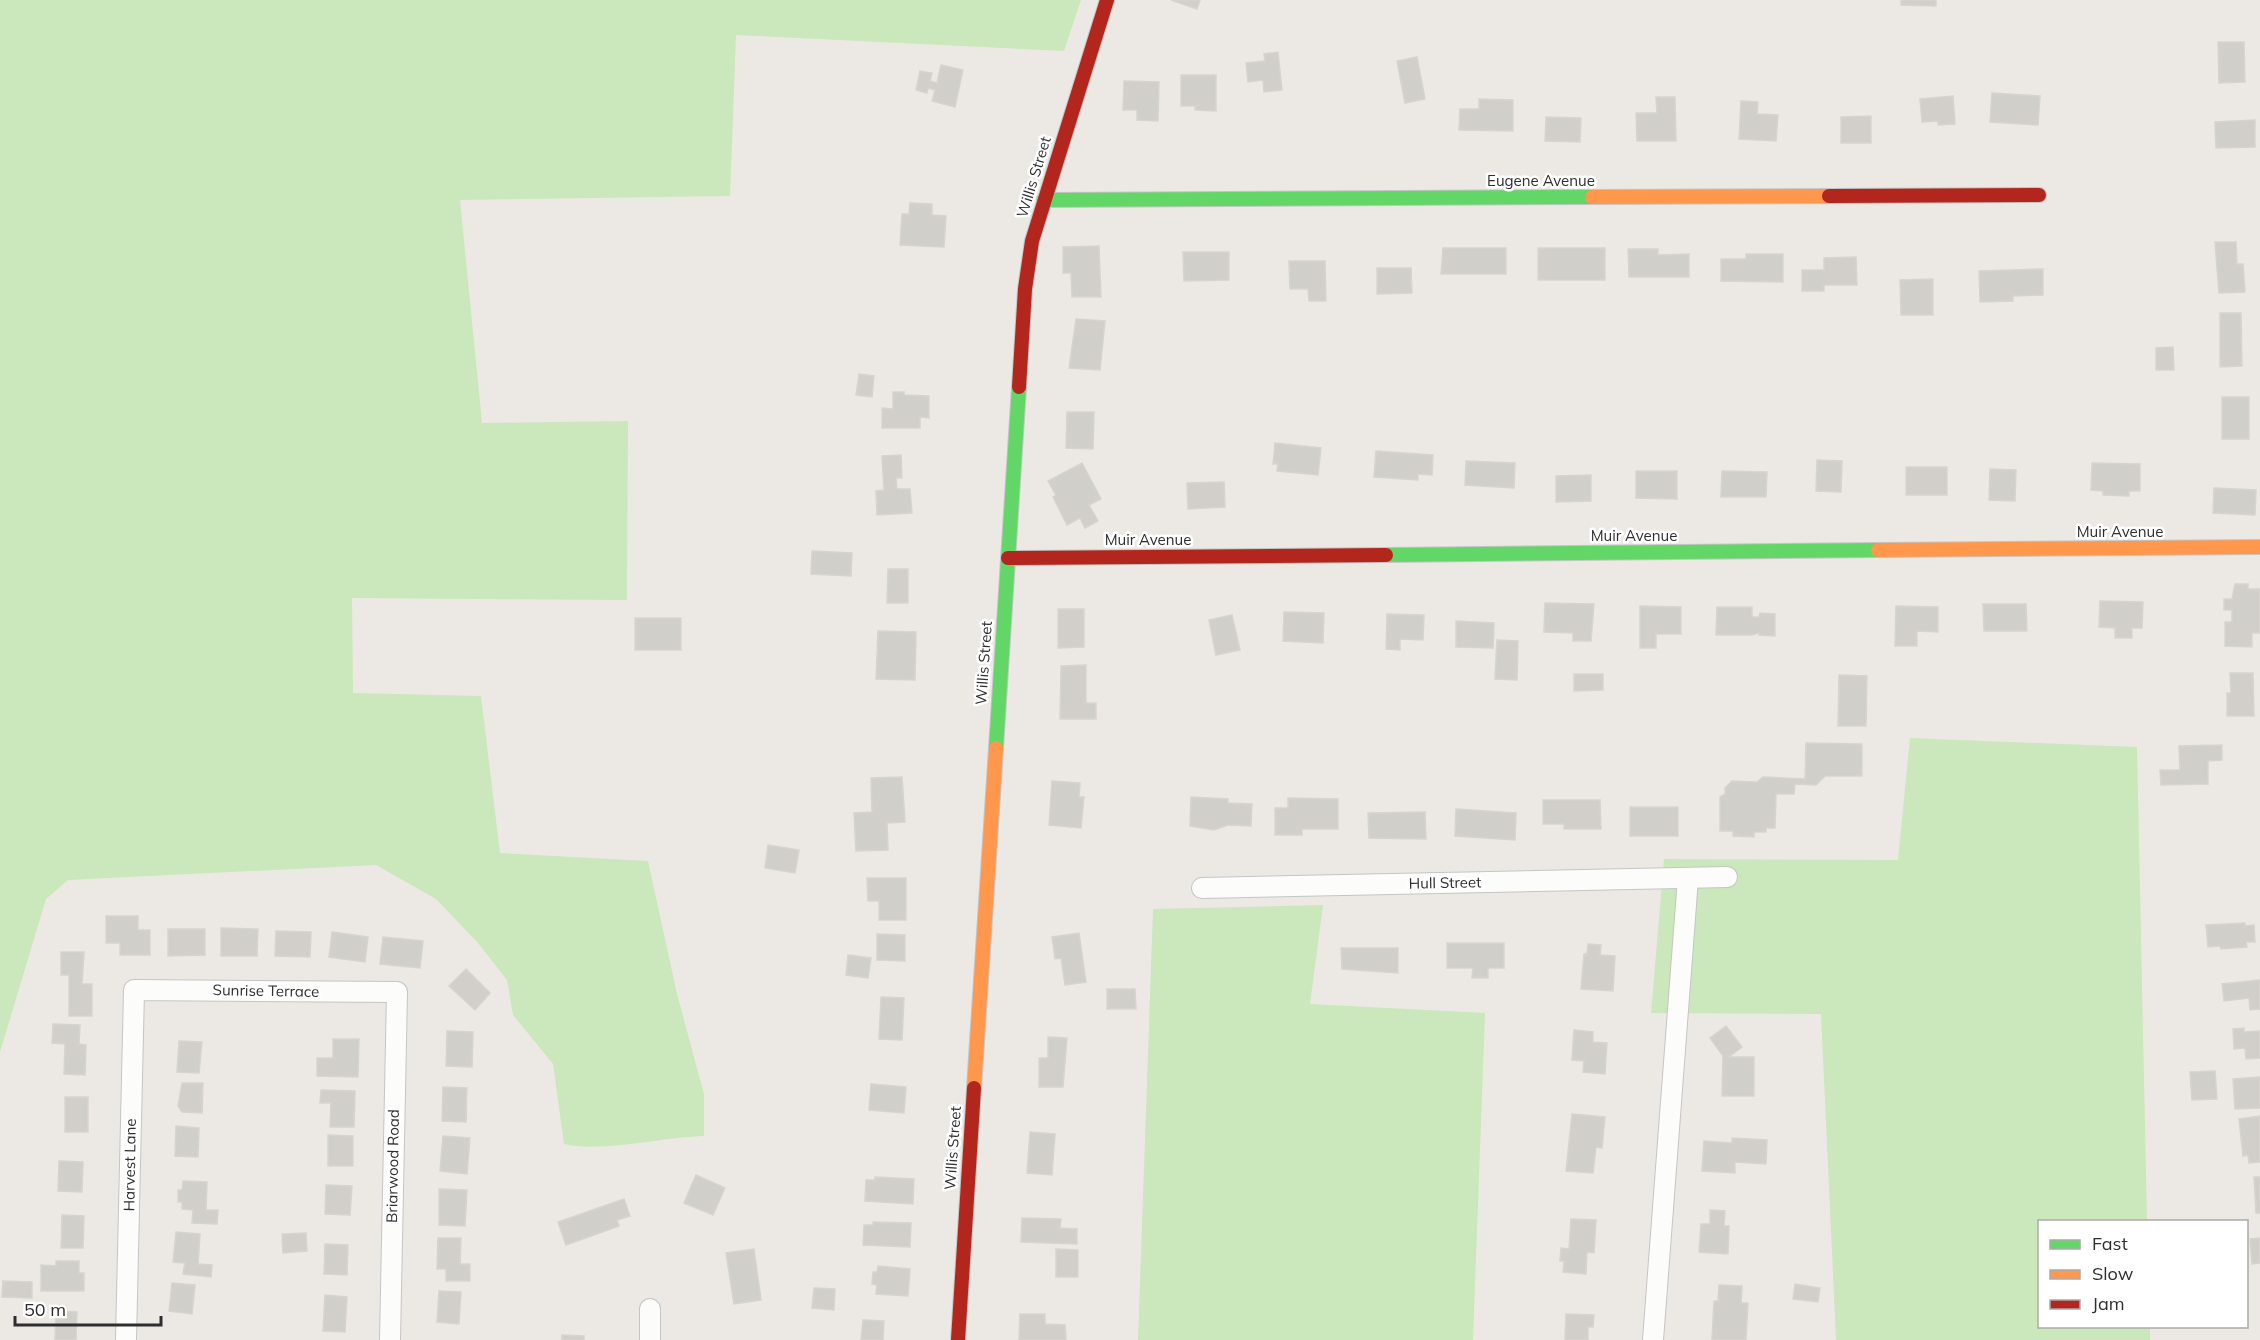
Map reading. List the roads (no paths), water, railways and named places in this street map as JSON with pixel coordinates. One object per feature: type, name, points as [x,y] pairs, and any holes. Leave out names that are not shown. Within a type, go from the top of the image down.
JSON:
[{"type":"street","name":"Willis Street","points":[[958,1340],[1023,309],[1032,241],[1107,0]]},
{"type":"street","name":"Eugene Avenue","points":[[1044,200],[2039,195]]},
{"type":"street","name":"Muir Avenue","points":[[1008,558],[2260,547]]},
{"type":"street","name":"Hull Street","points":[[1202,888],[1726,877]]},
{"type":"street","points":[[1653,1340],[1688,878]]},
{"type":"street","name":"Sunrise Terrace","points":[[134,990],[397,992]]},
{"type":"street","name":"Harvest Lane","points":[[126,1340],[134,990]]},
{"type":"street","name":"Briarwood Road","points":[[390,1340],[397,992]]},
{"type":"street","points":[[650,1309],[650,1340]]}]
